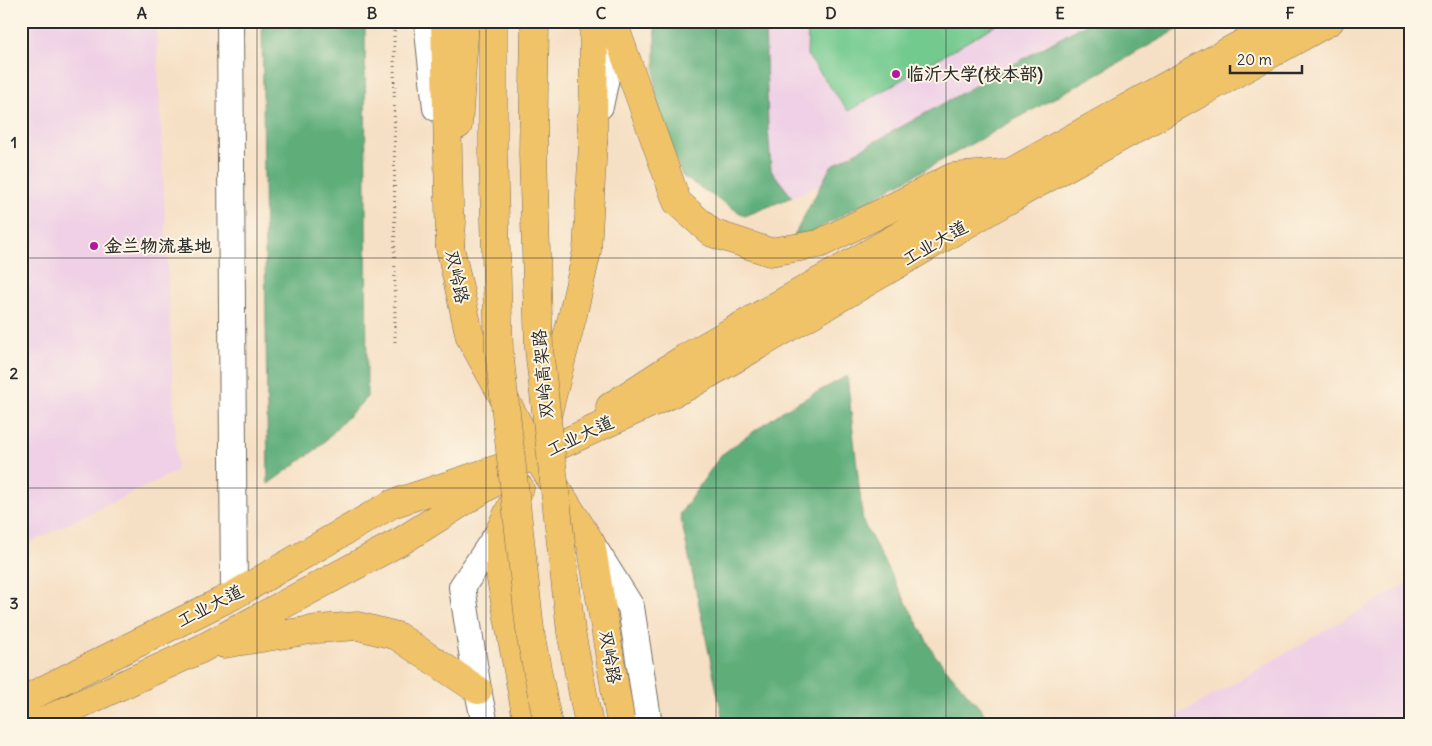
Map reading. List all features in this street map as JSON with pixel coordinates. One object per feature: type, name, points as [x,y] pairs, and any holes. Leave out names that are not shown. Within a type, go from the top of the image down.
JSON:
[{"type":"main road","points":[[445,21],[450,247]]},
{"type":"main road","name":"双岭路","points":[[465,21],[450,247],[470,337],[536,456],[591,543],[621,725]]},
{"type":"main road","points":[[493,21],[493,154],[499,351],[531,638],[548,725]]},
{"type":"main road","name":"双岭高架路","points":[[535,21],[533,154],[539,349],[572,632],[589,725]]},
{"type":"main road","points":[[585,21],[593,143]]},
{"type":"main road","name":"工业大道","points":[[35,725],[201,648],[403,540],[536,456],[684,358],[1011,172],[1283,21]]},
{"type":"main road","name":"工业大道","points":[[21,701],[234,595],[392,504],[536,456],[688,386],[1022,192],[1330,21]]},
{"type":"main road","points":[[528,725],[500,574],[500,530],[536,456],[573,314],[587,251],[593,143],[608,24]]},
{"type":"main road","points":[[608,24],[676,202],[712,233],[770,252],[819,244],[953,177],[1011,172]]},
{"type":"main road","points":[[201,648],[317,629],[358,626],[397,636],[478,690]]},
{"type":"street","points":[[230,21],[234,595]]},
{"type":"street","points":[[427,21],[450,247]]},
{"type":"street","points":[[485,725],[462,586],[500,530]]},
{"type":"street","points":[[591,543],[631,607],[649,725]]},
{"type":"path","points":[[394,21],[395,344]]},
{"type":"shaded area","name":"金兰物流基地","points":[[21,21],[156,21],[177,471],[21,547]]},
{"type":"shaded area","name":"临沂大学(校本部)","points":[[765,21],[1119,21],[847,174],[792,197],[771,170]]},
{"type":"shaded area","points":[[1411,581],[1411,725],[1161,725]]},
{"type":"green space","points":[[262,21],[365,21],[367,397],[318,448],[268,484]]},
{"type":"green space","points":[[655,21],[765,21],[771,170],[792,197],[745,216],[682,176],[655,103]]},
{"type":"green space","points":[[808,21],[1003,21],[848,111],[807,55]]},
{"type":"green space","points":[[1091,21],[1193,21],[789,245],[831,166]]},
{"type":"green space","points":[[847,376],[863,522],[934,654],[994,725],[724,725],[680,514],[721,455],[784,410]]},
{"type":"place","name":"临沂大学(校本部)","points":[[896,74]]},
{"type":"place","name":"金兰物流基地","points":[[94,246]]}]
